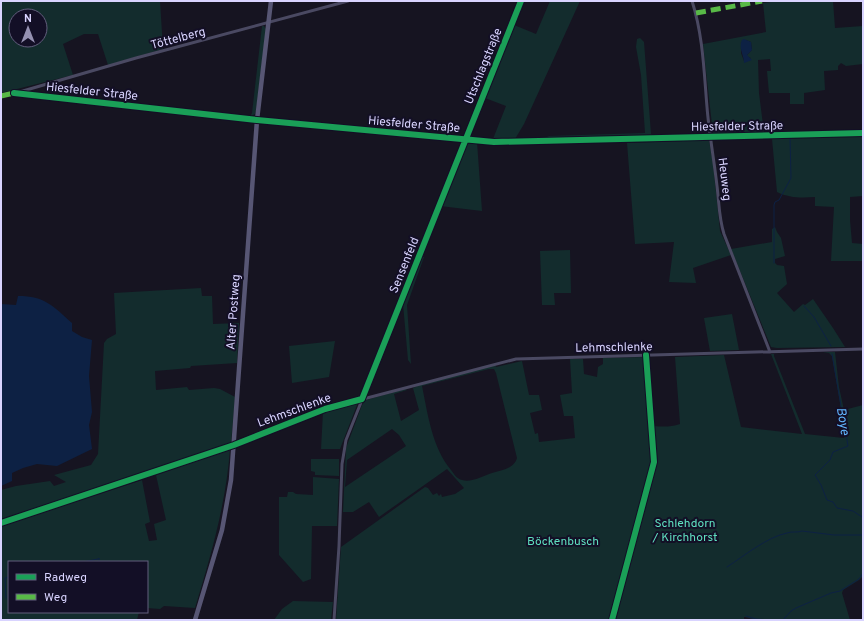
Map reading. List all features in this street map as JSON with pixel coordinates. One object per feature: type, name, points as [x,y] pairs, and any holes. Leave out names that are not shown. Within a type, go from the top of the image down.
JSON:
[{"type":"main road","name":"Alter Postweg","points":[[195,620],[225,517],[231,480],[257,120],[271,1]]},
{"type":"street","name":"Töttelberg","points":[[14,93],[136,58],[348,1]]},
{"type":"street","name":"Utschlagstraße","points":[[465,140],[521,1]]},
{"type":"street","name":"Heuweg","points":[[692,1],[700,34],[710,137],[722,228],[770,352]]},
{"type":"street","name":"Hiesfelder Straße","points":[[14,93],[257,120],[494,142],[863,133]]},
{"type":"street","name":"Sensenfeld","points":[[334,620],[342,459],[346,440],[465,140]]},
{"type":"street","name":"Lehmschlenke","points":[[234,445],[313,413],[516,359],[863,349]]},
{"type":"green space","points":[[1,1],[160,1],[163,49],[108,65],[98,34],[84,34],[63,44],[73,75],[1,93]]},
{"type":"green space","points":[[550,1],[580,1],[524,124],[515,139],[493,139],[506,106],[485,98],[514,25],[536,34]]},
{"type":"green space","points":[[777,1],[833,1],[835,28],[863,26],[863,64],[846,66],[841,63],[838,66],[838,70],[824,71],[825,90],[804,93],[804,104],[790,104],[790,93],[769,93],[767,71],[771,71],[770,59],[758,60],[759,93],[764,133],[713,134],[703,44],[766,32],[763,3]],"holes":[[[746,40],[751,42],[752,50],[747,55],[747,57],[751,58],[744,61],[741,53],[741,44]]]},
{"type":"green space","points":[[262,26],[266,29],[256,111],[255,114],[250,117],[252,113]]},
{"type":"green space","points":[[640,38],[644,42],[651,134],[654,137],[515,141],[515,139],[545,138],[549,136],[645,133],[641,75],[636,47],[637,39]]},
{"type":"green space","points":[[863,136],[863,196],[850,197],[850,220],[852,243],[863,244],[863,261],[831,261],[834,207],[815,206],[815,197],[795,197],[777,192],[772,139]]},
{"type":"green space","points":[[709,140],[713,163],[720,231],[731,255],[693,268],[696,283],[669,282],[674,242],[635,244],[627,143]]},
{"type":"green space","points":[[465,141],[477,142],[482,211],[440,206]]},
{"type":"green space","points":[[775,227],[781,238],[785,256],[775,259],[775,263],[777,265],[784,266],[787,284],[777,293],[794,312],[803,304],[805,305],[813,299],[845,347],[771,347],[731,249],[772,242],[772,229]]},
{"type":"green space","points":[[570,250],[571,293],[554,293],[555,305],[542,305],[540,251]]},
{"type":"green space","points":[[421,257],[424,257],[407,305],[411,364],[408,360],[403,304]]},
{"type":"green space","points":[[201,288],[202,296],[212,296],[213,324],[239,323],[237,363],[191,366],[190,368],[155,371],[156,390],[187,387],[189,390],[214,388],[220,389],[235,397],[231,444],[95,490],[96,495],[142,480],[150,522],[145,524],[149,541],[157,540],[154,524],[166,520],[156,475],[230,449],[221,510],[212,549],[195,608],[164,606],[160,609],[148,608],[148,561],[8,561],[8,613],[139,613],[137,620],[1,620],[1,490],[16,486],[50,481],[54,486],[66,482],[54,475],[91,465],[98,454],[104,343],[107,339],[116,334],[114,293]]},
{"type":"green space","points":[[732,314],[739,350],[710,351],[704,318]]},
{"type":"green space","points":[[335,341],[329,377],[292,383],[289,346]]},
{"type":"green space","name":"Schlehdorn / Kirchhorst","points":[[823,352],[835,352],[839,387],[844,410],[863,405],[863,576],[843,590],[842,593],[850,620],[757,620],[744,617],[744,620],[336,620],[341,547],[425,487],[428,488],[433,495],[437,493],[439,496],[441,494],[442,497],[455,494],[464,488],[447,469],[379,517],[369,502],[353,512],[343,512],[346,448],[362,405],[366,400],[405,389],[407,390],[394,394],[401,421],[419,410],[413,388],[495,365],[496,367],[522,361],[529,395],[539,395],[542,410],[530,413],[535,434],[538,433],[539,442],[575,438],[573,416],[564,416],[560,395],[572,393],[570,359],[583,359],[584,374],[597,377],[598,367],[603,364],[603,358],[645,357],[650,435],[652,436],[652,422],[654,426],[664,427],[680,424],[675,357],[724,355],[741,427],[802,434],[771,354],[774,354],[805,434],[844,438],[845,432],[832,356],[829,353]],"holes":[[[494,369],[496,373],[517,458],[510,467],[466,481],[459,479],[454,475],[439,451],[429,419],[422,386]],[[392,429],[399,435],[406,446],[345,487],[347,460]]]},
{"type":"green space","points":[[356,403],[357,405],[340,449],[321,449],[323,412]]},
{"type":"green space","points":[[311,459],[339,459],[339,476],[315,475],[315,472],[311,471]]},
{"type":"green space","points":[[313,477],[339,479],[337,526],[312,526],[311,579],[303,582],[279,555],[279,497],[287,497],[288,492],[313,495]]},
{"type":"green space","points":[[293,601],[333,602],[331,620],[274,620],[282,609]]},
{"type":"water","points":[[744,39],[751,42],[752,50],[747,55],[752,60],[744,63],[741,43]]},
{"type":"water","points":[[18,296],[27,296],[48,303],[72,323],[72,331],[82,337],[92,340],[89,376],[92,412],[89,425],[92,449],[57,466],[37,464],[23,468],[12,473],[12,481],[1,486],[1,304],[16,305]]},
{"type":"waterway","name":"Boye","points":[[774,263],[774,205],[775,202],[779,200],[791,178],[790,138]]},
{"type":"waterway","name":"Boye","points":[[804,306],[814,317],[831,346]]},
{"type":"waterway","name":"Boye","points":[[832,354],[848,446],[833,452],[830,460],[815,475],[827,500],[833,502],[837,508],[853,511],[862,517],[863,514]]},
{"type":"waterway","points":[[727,567],[748,552],[772,538],[789,532],[802,531],[834,535],[863,535]]},
{"type":"waterway","points":[[88,561],[99,558],[99,561]]},
{"type":"waterway","points":[[783,620],[796,608],[831,593],[840,591],[859,579],[863,573]]},
{"type":"waterway","points":[[6,598],[5,578],[8,577]]},
{"type":"waterway","points":[[746,616],[756,619],[771,620]]},
{"type":"marked path","points":[[696,13],[762,1]]},
{"type":"marked path","points":[[1,96],[14,93]]},
{"type":"cycle path","points":[[1,523],[234,445],[325,409],[362,399],[521,1]]},
{"type":"cycle path","points":[[14,93],[257,120],[494,142],[863,133]]},
{"type":"cycle path","points":[[612,620],[654,462],[646,355]]},
{"type":"park label","name":"Böckenbusch","points":[[563,541]]}]
